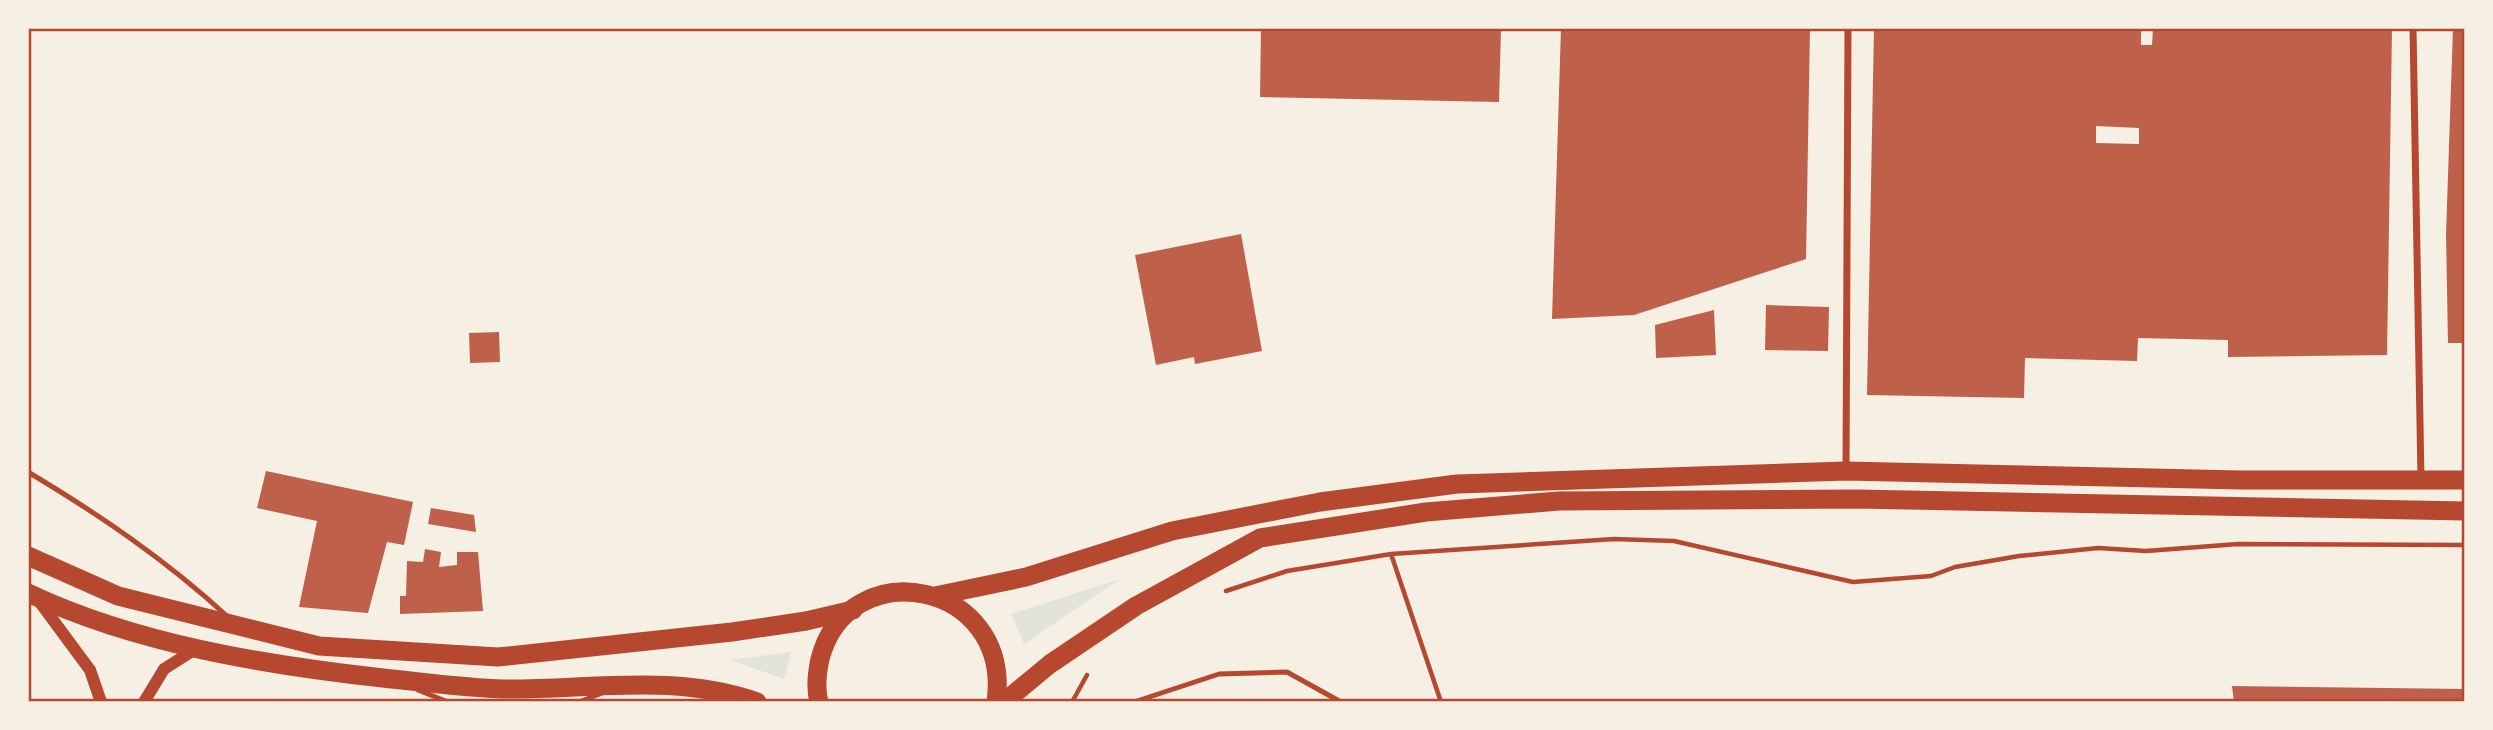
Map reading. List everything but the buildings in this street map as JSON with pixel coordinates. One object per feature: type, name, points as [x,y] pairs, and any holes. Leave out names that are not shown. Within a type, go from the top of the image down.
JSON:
[{"type":"highway","points":[[28,556],[118,596],[319,646],[498,657],[732,632],[806,621],[852,610],[892,593],[935,596],[1026,577],[1172,531],[1320,502],[1457,484],[1846,471],[2240,481],[2465,480]]},
{"type":"highway","points":[[1004,702],[1050,664],[1136,606],[1260,538],[1426,512],[1559,501],[1857,499],[2465,511]]},
{"type":"highway","points":[[32,595],[148,635],[197,648],[306,669],[501,689],[627,684],[685,687],[757,702]]},
{"type":"highway","points":[[935,596],[961,609],[981,629],[994,653],[999,681],[996,702]]},
{"type":"highway","points":[[819,702],[817,672],[823,648],[835,627],[852,610]]},
{"type":"street","points":[[1846,471],[1848,28]]},
{"type":"street","points":[[2413,28],[2421,480]]},
{"type":"street","points":[[32,595],[90,670],[101,702]]},
{"type":"street","points":[[144,702],[164,668],[197,648]]},
{"type":"lane","points":[[28,472],[106,518],[183,576],[238,626]]},
{"type":"lane","points":[[1135,702],[1219,674],[1287,672],[1341,702]]},
{"type":"lane","points":[[393,679],[449,702]]},
{"type":"lane","points":[[579,702],[627,684]]},
{"type":"path","points":[[1214,597],[1287,571],[1391,554],[1589,540],[1674,541],[1853,582],[1931,576],[1955,567],[2019,556],[2098,548],[2146,551],[2238,544],[2465,545]]},
{"type":"path","points":[[1391,554],[1441,702]]},
{"type":"path","points":[[1072,702],[1083,678],[1093,671]]},
{"type":"shaded area","points":[[1120,579],[1024,644],[1011,614]]},
{"type":"shaded area","points":[[791,652],[784,679],[730,660]]}]
